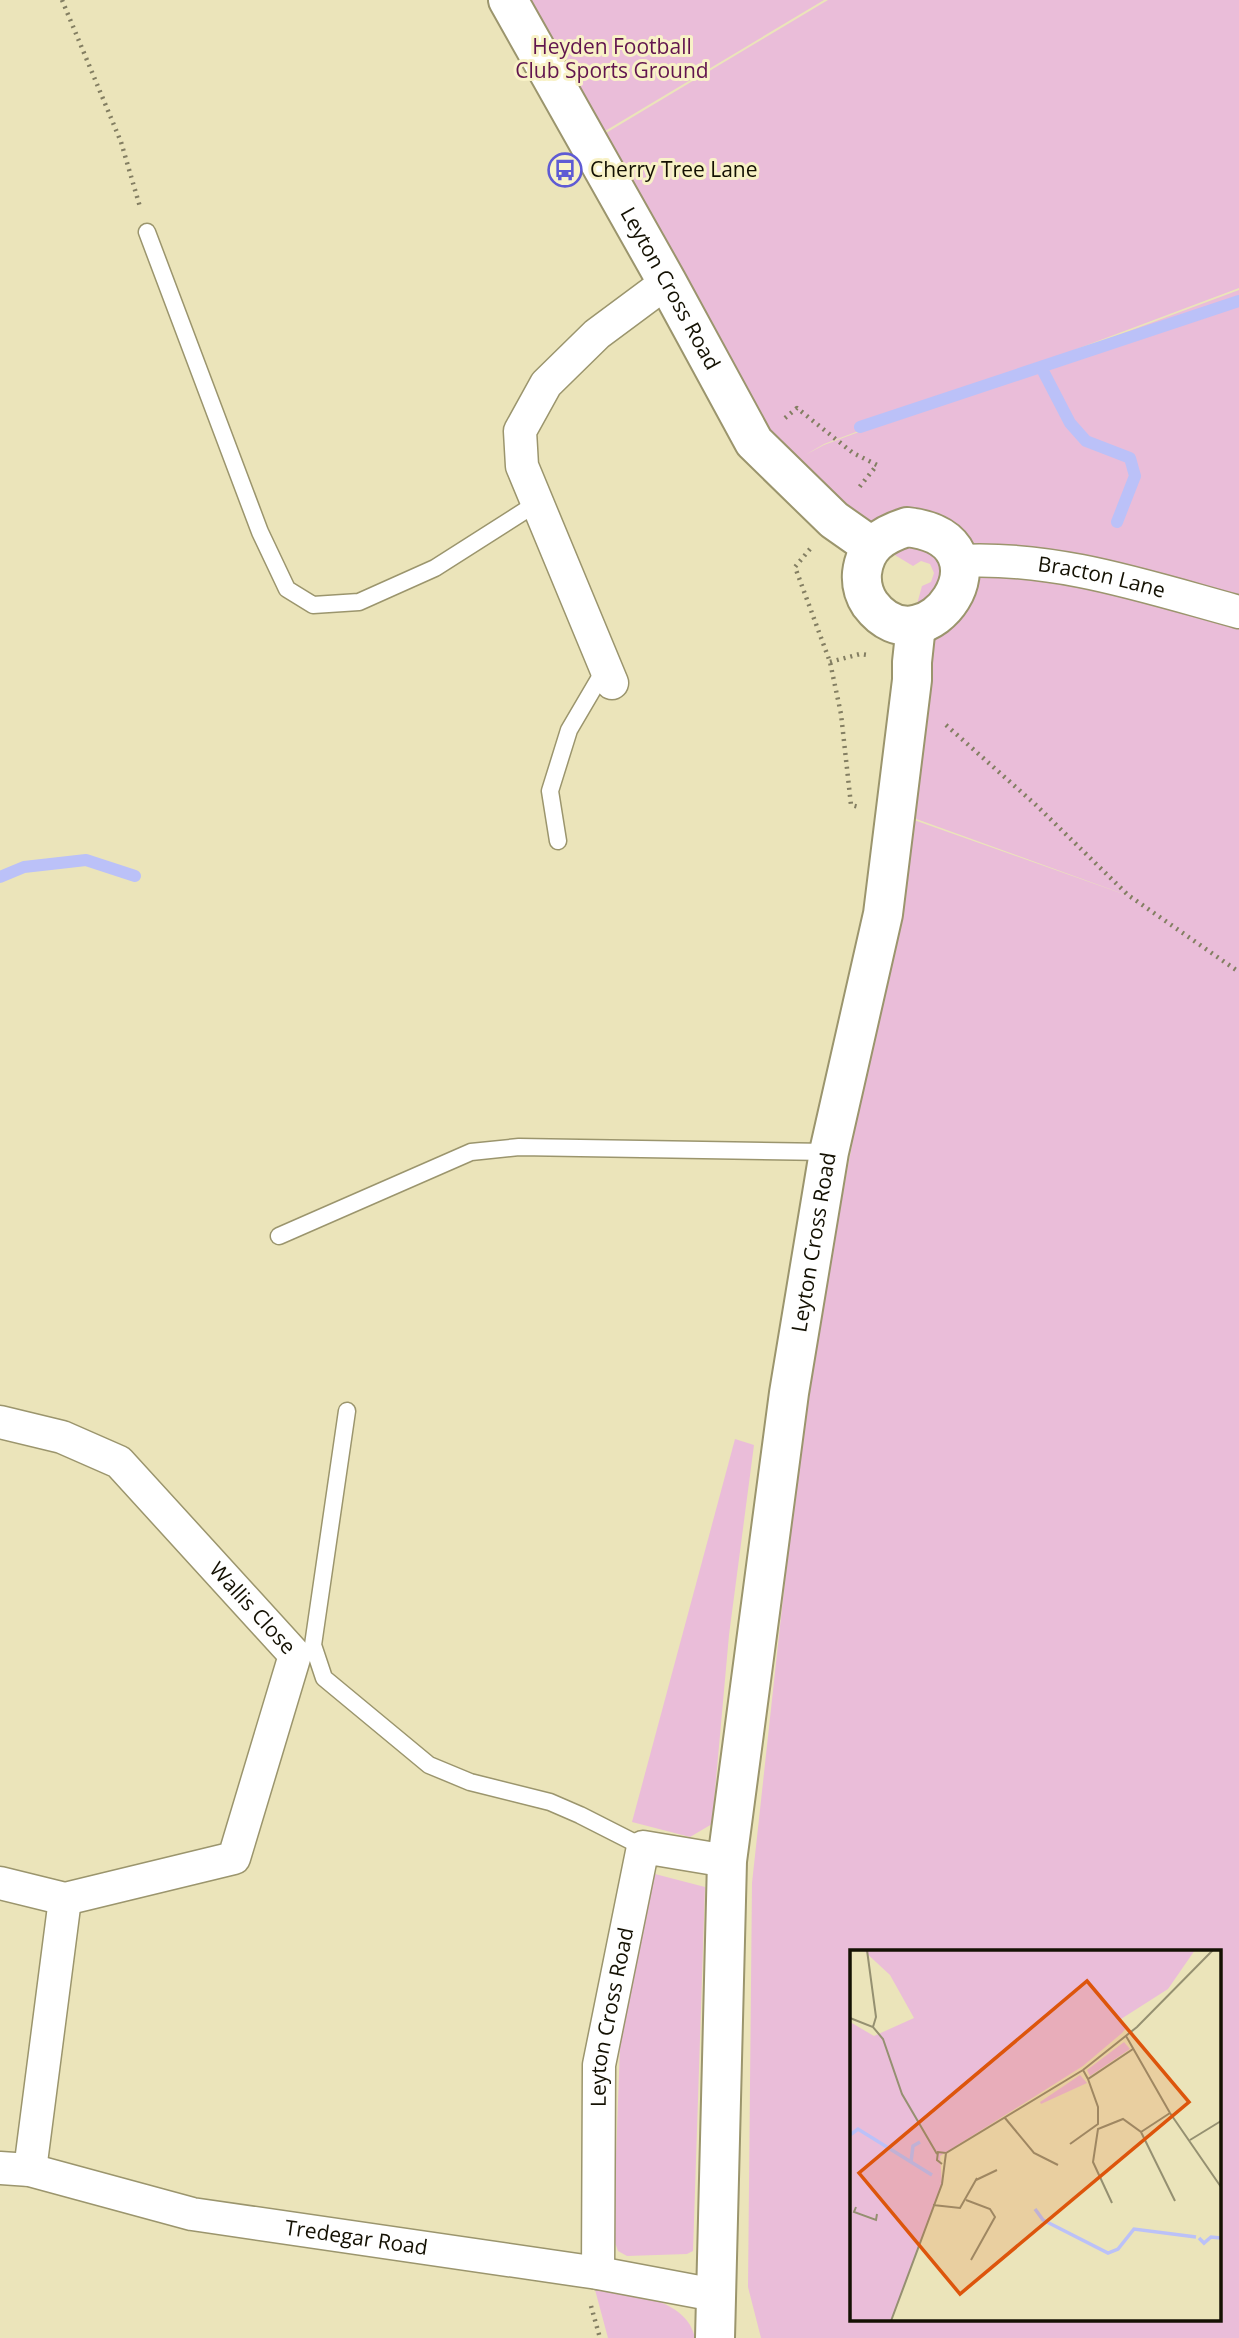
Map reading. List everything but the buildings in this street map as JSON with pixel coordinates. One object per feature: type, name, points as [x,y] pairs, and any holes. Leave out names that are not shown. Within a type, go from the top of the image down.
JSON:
[{"type":"street","name":"Leyton Cross Road","points":[[508,0],[754,442],[834,520],[871,546]]},
{"type":"street","points":[[609,675],[522,466],[520,431],[546,384],[597,334],[667,282]]},
{"type":"street","points":[[907,527],[920,529],[944,539],[954,549],[960,561],[960,579],[952,600],[938,616],[927,623],[899,624],[886,618],[874,608],[862,584],[864,559],[871,546],[888,533],[907,527]]},
{"type":"street","name":"Bracton Lane","points":[[960,561],[998,559],[1084,570],[1239,612]]},
{"type":"street","name":"Leyton Cross Road","points":[[715,2338],[727,1861],[789,1392],[829,1152],[883,914],[912,680],[916,625]]},
{"type":"street","name":"Wallis Close","points":[[0,1422],[62,1437],[119,1462],[295,1655],[234,1858],[65,1899],[0,1883]]},
{"type":"street","name":"Leyton Cross Road","points":[[598,2273],[599,2065],[643,1847]]},
{"type":"street","points":[[643,1847],[727,1861]]},
{"type":"street","points":[[15,2169],[65,1899]]},
{"type":"street","name":"Tredegar Road","points":[[15,2169],[192,2214],[598,2273],[715,2295]]},
{"type":"lane","points":[[147,232],[260,532],[287,589],[313,605],[359,602],[435,568],[537,503]]},
{"type":"lane","points":[[558,841],[550,791],[569,730],[609,675]]},
{"type":"lane","points":[[279,1236],[471,1152],[519,1147],[829,1152]]},
{"type":"lane","points":[[347,1411],[313,1644],[324,1678],[429,1765],[470,1782],[550,1802],[643,1847]]},
{"type":"path","points":[[62,0],[121,142],[147,232]]},
{"type":"path","points":[[943,722],[1036,805],[1128,895],[1239,971]]},
{"type":"green space","name":"Heyden Football Club Sports Ground","points":[[510,0],[824,0],[590,140]]},
{"type":"green space","points":[[828,0],[1239,0],[1239,288],[824,444],[805,455],[824,445],[1239,290],[1239,2338],[761,2338],[748,2287],[752,1883],[805,1397],[852,1145],[897,814],[1143,901],[897,812],[912,622],[922,586],[931,582],[934,573],[930,564],[921,561],[913,566],[835,519],[782,468],[591,142]]},
{"type":"green space","points":[[735,1439],[754,1445],[729,1635],[712,1824],[690,1837],[632,1822]]},
{"type":"green space","points":[[655,1874],[705,1887],[693,2251],[687,2254],[627,2256],[618,2251],[613,2237],[621,2020]]},
{"type":"green space","points":[[594,2286],[638,2295],[668,2306],[681,2314],[690,2325],[695,2338],[608,2338]]},
{"type":"waterway","points":[[860,427],[1239,301]]},
{"type":"waterway","points":[[1041,367],[1070,423],[1086,441],[1130,458],[1135,476],[1117,522]]},
{"type":"waterway","points":[[0,877],[24,867],[86,860],[135,876]]},
{"type":"place","name":"Cherry Tree Lane","points":[[565,170]]}]
